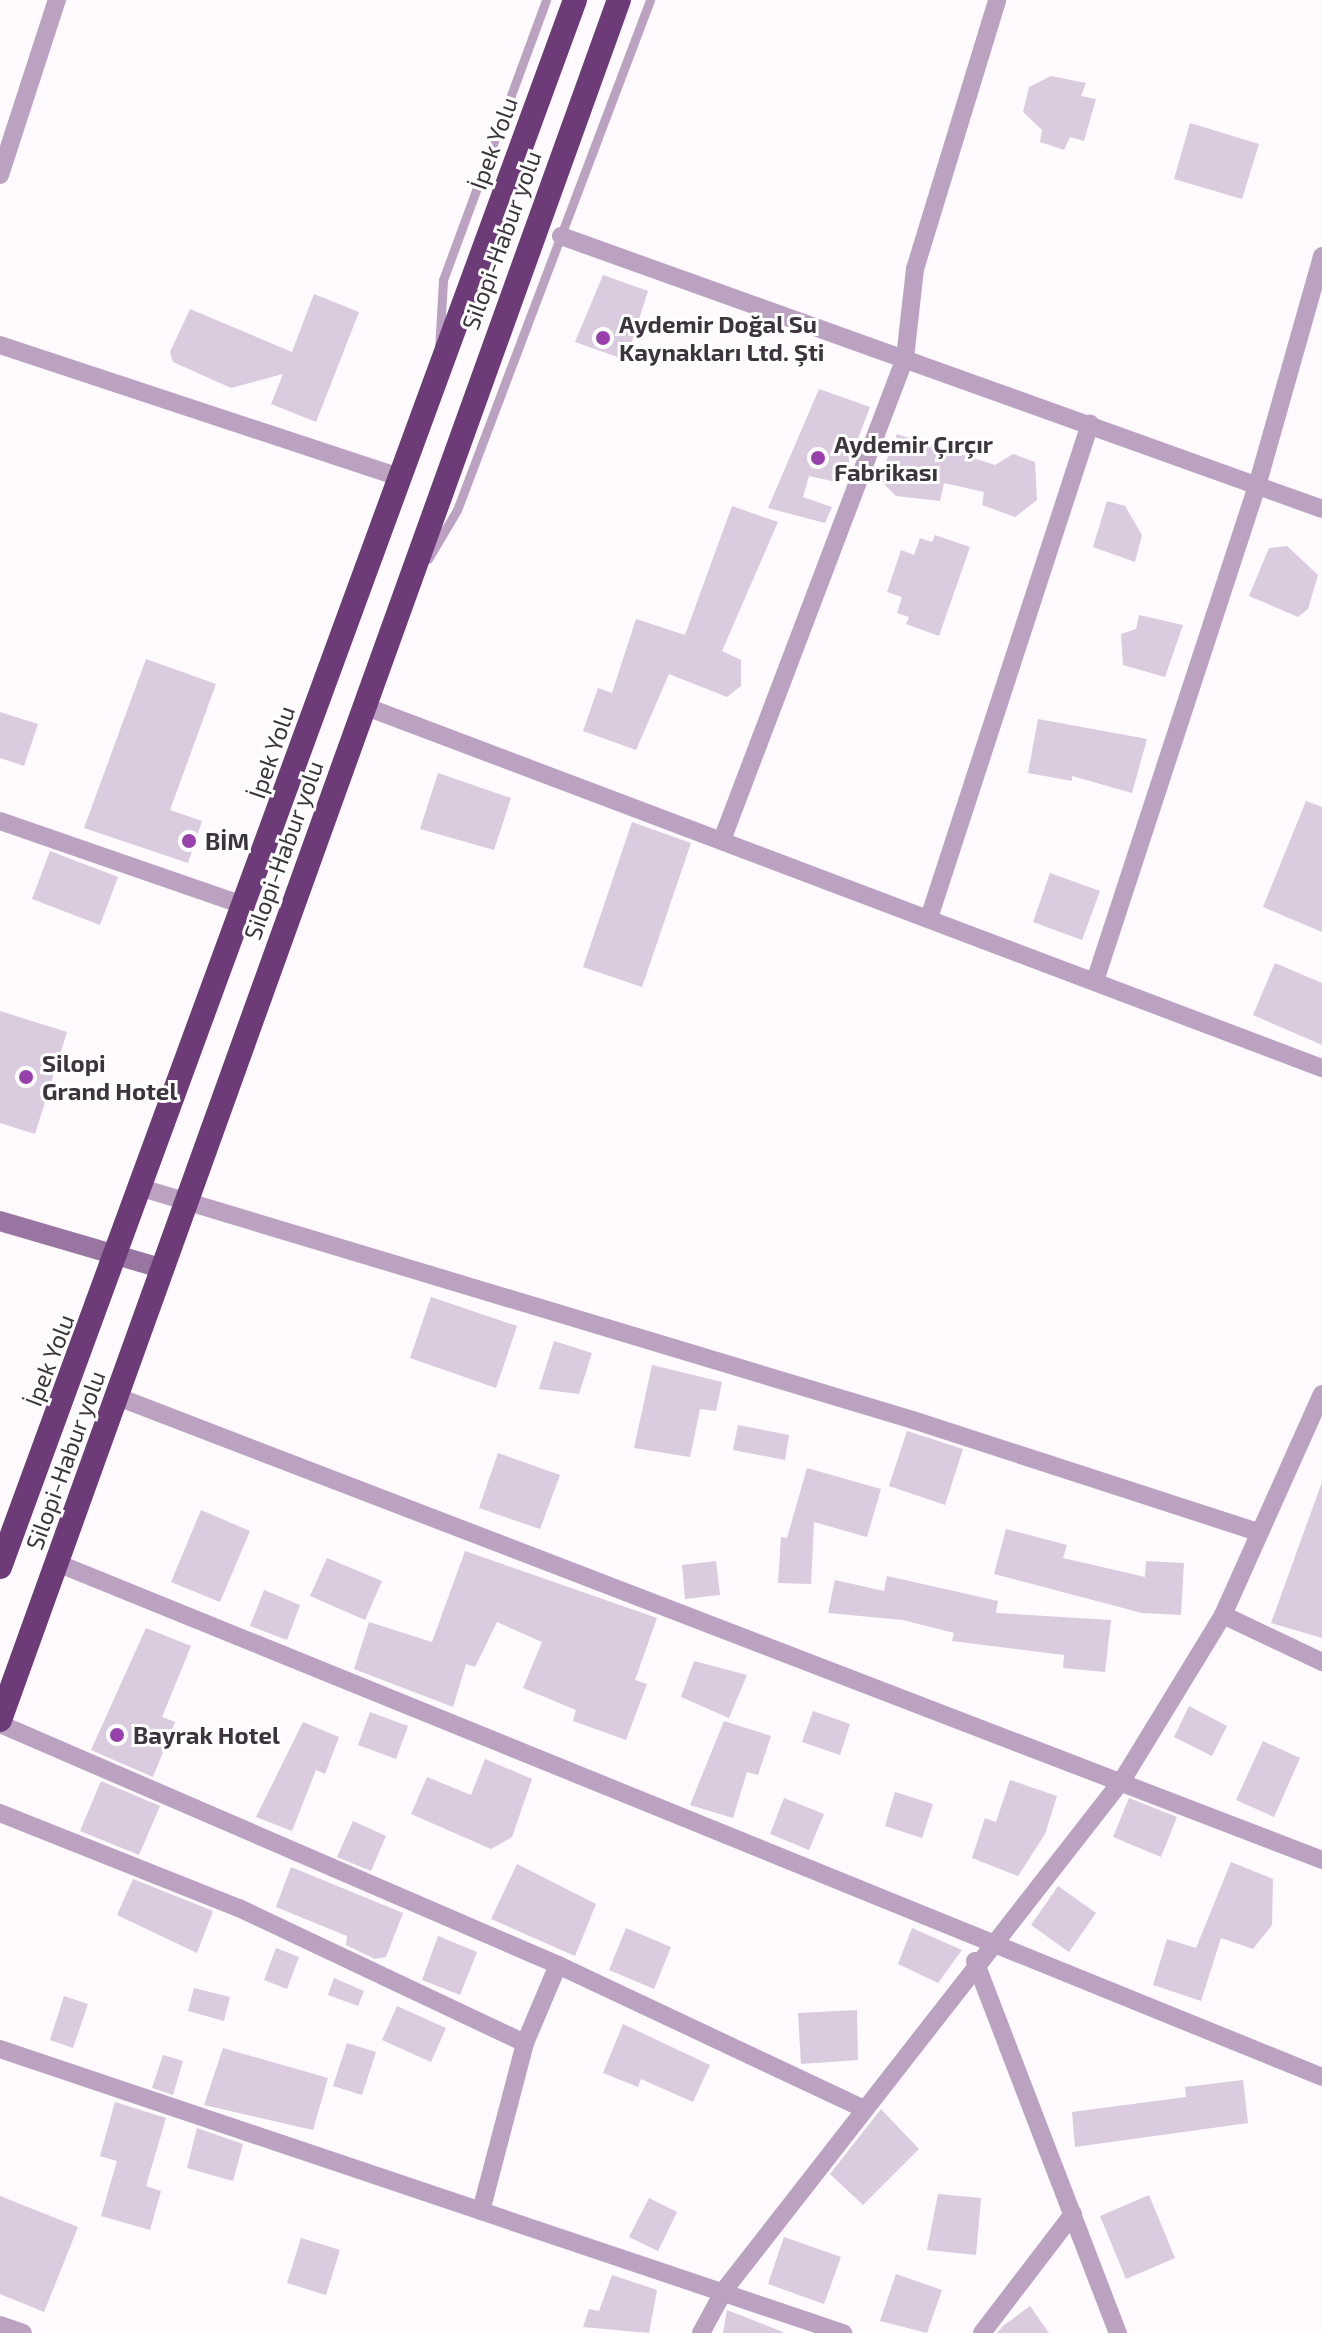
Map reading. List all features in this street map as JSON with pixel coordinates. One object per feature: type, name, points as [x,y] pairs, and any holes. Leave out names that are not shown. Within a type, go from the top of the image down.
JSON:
[{"type":"highway","name":"İpek Yolu","points":[[0,1567],[145,1189],[399,477],[575,0]]},
{"type":"highway","name":"Silopi-Habur yolu","points":[[0,1722],[164,1269],[401,594],[619,0]]},
{"type":"street","points":[[0,175],[57,0]]},
{"type":"street","points":[[722,840],[905,358],[915,269],[997,0]]},
{"type":"street","points":[[561,236],[1322,509]]},
{"type":"street","points":[[1095,981],[1257,486],[1322,256]]},
{"type":"street","points":[[0,345],[399,477]]},
{"type":"street","points":[[929,918],[1090,424]]},
{"type":"street","points":[[364,706],[1322,1068]]},
{"type":"street","points":[[0,821],[246,906]]},
{"type":"street","points":[[145,1189],[913,1420],[1257,1532]]},
{"type":"street","points":[[0,1221],[164,1269]]},
{"type":"street","points":[[701,2333],[725,2289],[975,1961],[1123,1779],[1223,1615],[1257,1532],[1322,1394]]},
{"type":"street","points":[[118,1397],[1123,1779],[1322,1860]]},
{"type":"street","points":[[57,1563],[1322,2077]]},
{"type":"street","points":[[1223,1615],[1322,1662]]},
{"type":"street","points":[[0,1722],[558,1965],[864,2109]]},
{"type":"street","points":[[0,1813],[239,1908],[525,2043]]},
{"type":"street","points":[[975,1961],[1120,2332]]},
{"type":"street","points":[[481,2211],[525,2043],[558,1965]]},
{"type":"street","points":[[0,2049],[481,2211],[725,2289],[843,2333]]},
{"type":"street","points":[[982,2333],[1073,2214]]},
{"type":"street","points":[[0,2325],[23,2333]]},
{"type":"lane","points":[[401,594],[457,510],[650,0]]},
{"type":"lane","points":[[441,365],[443,280],[544,2]]},
{"type":"building","points":[[1051,76],[1086,83],[1081,96],[1096,99],[1084,141],[1070,137],[1064,150],[1040,142],[1042,130],[1023,112],[1029,87]]},
{"type":"building","points":[[1190,123],[1259,144],[1242,199],[1174,179]]},
{"type":"building","points":[[603,275],[648,291],[626,360],[575,342]]},
{"type":"building","points":[[314,294],[359,312],[316,422],[271,404],[283,374],[231,388],[173,362],[170,352],[190,309],[292,352]]},
{"type":"building","name":"Aydemir Çırçır Fabrikası","points":[[819,389],[870,407],[841,483],[809,476],[803,497],[832,507],[825,523],[768,508]]},
{"type":"building","points":[[897,434],[995,465],[1013,454],[1035,462],[1037,500],[1015,517],[982,505],[984,492],[944,483],[940,501],[896,496],[879,479]]},
{"type":"building","points":[[1107,501],[1125,506],[1142,535],[1135,562],[1093,547]]},
{"type":"building","points":[[732,506],[778,522],[722,651],[741,660],[741,686],[727,697],[669,674],[636,750],[583,731],[598,688],[612,693],[636,619],[685,635]]},
{"type":"building","points":[[935,535],[970,547],[939,636],[906,624],[909,617],[897,613],[902,597],[887,592],[901,550],[914,555],[920,538],[932,542]]},
{"type":"building","points":[[1287,546],[1318,575],[1308,609],[1298,617],[1249,596],[1269,548]]},
{"type":"building","points":[[1139,615],[1183,625],[1165,677],[1123,665],[1121,634],[1136,629]]},
{"type":"building","points":[[146,659],[216,684],[170,810],[202,821],[188,863],[84,828]]},
{"type":"building","points":[[0,712],[38,724],[24,766],[0,758]]},
{"type":"building","points":[[1038,719],[1147,739],[1132,793],[1072,776],[1072,781],[1028,773]]},
{"type":"building","points":[[438,773],[511,798],[494,850],[420,829]]},
{"type":"building","points":[[1306,801],[1322,807],[1322,932],[1263,907]]},
{"type":"building","points":[[632,822],[691,843],[642,987],[583,967]]},
{"type":"building","points":[[50,851],[118,877],[100,925],[32,899]]},
{"type":"building","points":[[1050,873],[1100,891],[1082,940],[1033,922]]},
{"type":"building","points":[[1275,963],[1322,983],[1322,1045],[1253,1015]]},
{"type":"building","name":"Silopi Grand Hotel","points":[[0,1011],[67,1032],[35,1134],[0,1123]]},
{"type":"building","points":[[431,1297],[517,1326],[496,1388],[410,1358]]},
{"type":"building","points":[[554,1341],[592,1353],[579,1394],[539,1389]]},
{"type":"building","points":[[652,1365],[722,1382],[716,1411],[700,1409],[690,1457],[634,1448]]},
{"type":"building","points":[[738,1425],[789,1435],[785,1460],[733,1450]]},
{"type":"building","points":[[907,1431],[963,1449],[945,1505],[889,1486]]},
{"type":"building","points":[[498,1453],[560,1475],[540,1529],[479,1508]]},
{"type":"building","points":[[807,1468],[881,1489],[867,1537],[814,1522],[811,1584],[778,1583],[781,1537],[787,1538]]},
{"type":"building","points":[[1322,1482],[1322,1638],[1271,1623]]},
{"type":"building","points":[[201,1510],[250,1531],[220,1602],[171,1582]]},
{"type":"building","points":[[1006,1529],[1067,1545],[1063,1558],[1145,1577],[1146,1561],[1184,1563],[1181,1615],[1142,1613],[994,1574]]},
{"type":"building","points":[[465,1551],[657,1618],[635,1680],[647,1684],[626,1740],[573,1721],[576,1710],[523,1688],[542,1642],[497,1622],[475,1667],[466,1664],[453,1707],[354,1669],[369,1622],[432,1642]]},
{"type":"building","points":[[327,1558],[382,1581],[365,1620],[310,1596]]},
{"type":"building","points":[[716,1561],[720,1595],[685,1599],[682,1565]]},
{"type":"building","points":[[887,1576],[998,1601],[996,1613],[1111,1620],[1105,1672],[1063,1668],[1064,1655],[952,1641],[954,1633],[903,1620],[828,1613],[835,1580],[884,1591]]},
{"type":"building","points":[[264,1590],[300,1605],[287,1640],[250,1626]]},
{"type":"building","points":[[146,1628],[191,1646],[162,1717],[175,1722],[153,1777],[91,1750]]},
{"type":"building","points":[[694,1661],[747,1675],[729,1718],[681,1697]]},
{"type":"building","points":[[1189,1706],[1227,1726],[1212,1756],[1174,1737]]},
{"type":"building","points":[[813,1711],[850,1724],[840,1755],[802,1742]]},
{"type":"building","points":[[370,1712],[408,1726],[396,1759],[358,1745]]},
{"type":"building","points":[[724,1721],[771,1736],[758,1775],[747,1772],[733,1818],[690,1805]]},
{"type":"building","points":[[303,1722],[339,1737],[325,1774],[316,1770],[292,1831],[256,1817]]},
{"type":"building","points":[[1263,1741],[1300,1758],[1274,1817],[1236,1800]]},
{"type":"building","points":[[485,1759],[532,1779],[512,1837],[491,1849],[411,1814],[427,1777],[471,1795]]},
{"type":"building","points":[[1010,1780],[1057,1796],[1045,1834],[1018,1876],[972,1858],[985,1818],[996,1822]]},
{"type":"building","points":[[101,1781],[160,1806],[139,1855],[80,1831]]},
{"type":"building","points":[[895,1792],[933,1804],[922,1838],[885,1826]]},
{"type":"building","points":[[784,1798],[824,1814],[809,1850],[770,1834]]},
{"type":"building","points":[[1129,1798],[1177,1817],[1161,1857],[1113,1837]]},
{"type":"building","points":[[353,1821],[386,1836],[371,1871],[337,1857]]},
{"type":"building","points":[[1231,1862],[1273,1879],[1272,1925],[1253,1949],[1221,1938],[1201,2001],[1153,1985],[1167,1939],[1196,1948]]},
{"type":"building","points":[[517,1864],[596,1904],[575,1956],[491,1919]]},
{"type":"building","points":[[291,1867],[403,1913],[386,1957],[375,1959],[346,1945],[347,1936],[276,1907]]},
{"type":"building","points":[[133,1879],[213,1911],[197,1953],[117,1915]]},
{"type":"building","points":[[1058,1886],[1096,1913],[1069,1952],[1031,1925]]},
{"type":"building","points":[[626,1928],[671,1947],[654,1989],[609,1970]]},
{"type":"building","points":[[912,1928],[962,1950],[938,1983],[898,1964]]},
{"type":"building","points":[[438,1936],[477,1952],[460,1995],[422,1980]]},
{"type":"building","points":[[276,1948],[299,1957],[287,1989],[264,1980]]},
{"type":"building","points":[[334,1978],[364,1991],[358,2006],[328,1995]]},
{"type":"building","points":[[194,1988],[230,1997],[224,2021],[188,2011]]},
{"type":"building","points":[[64,1996],[88,2004],[73,2048],[50,2040]]},
{"type":"building","points":[[397,2006],[446,2028],[431,2062],[382,2040]]},
{"type":"building","points":[[857,2010],[858,2060],[801,2064],[798,2013]]},
{"type":"building","points":[[623,2024],[710,2065],[693,2102],[641,2079],[638,2087],[603,2073]]},
{"type":"building","points":[[347,2043],[376,2052],[362,2095],[333,2086]]},
{"type":"building","points":[[223,2048],[328,2078],[313,2130],[204,2105]]},
{"type":"building","points":[[163,2055],[183,2061],[173,2095],[152,2088]]},
{"type":"building","points":[[1243,2080],[1248,2123],[1075,2147],[1072,2112],[1186,2097],[1185,2087]]},
{"type":"building","points":[[115,2102],[166,2118],[146,2186],[161,2191],[150,2230],[101,2216],[117,2161],[100,2156]]},
{"type":"building","points":[[881,2109],[919,2149],[863,2205],[830,2174]]},
{"type":"building","points":[[197,2128],[243,2144],[233,2181],[187,2168]]},
{"type":"building","points":[[938,2194],[981,2198],[976,2255],[927,2250]]},
{"type":"building","points":[[1149,2195],[1175,2258],[1126,2279],[1100,2216]]},
{"type":"building","points":[[0,2196],[78,2227],[44,2312],[0,2294]]},
{"type":"building","points":[[649,2198],[677,2212],[658,2251],[629,2237]]},
{"type":"building","points":[[784,2237],[841,2257],[824,2304],[768,2284]]},
{"type":"building","points":[[301,2238],[340,2250],[326,2295],[287,2283]]},
{"type":"building","points":[[896,2274],[942,2290],[927,2333],[880,2321]]},
{"type":"building","points":[[612,2275],[657,2290],[649,2333],[583,2327],[589,2309],[599,2311]]},
{"type":"building","points":[[1030,2306],[1049,2333],[997,2333],[1003,2326]]},
{"type":"building","points":[[727,2310],[783,2332],[783,2333],[723,2333]]},
{"type":"place","name":"Aydemir Doğal Su Kaynakları Ltd. Şti","points":[[603,338]]},
{"type":"place","name":"Aydemir Çırçır Fabrikası","points":[[818,458]]},
{"type":"place","name":"BİM","points":[[189,841]]},
{"type":"place","name":"Silopi Grand Hotel","points":[[26,1077]]},
{"type":"place","name":"Bayrak Hotel","points":[[117,1735]]}]
